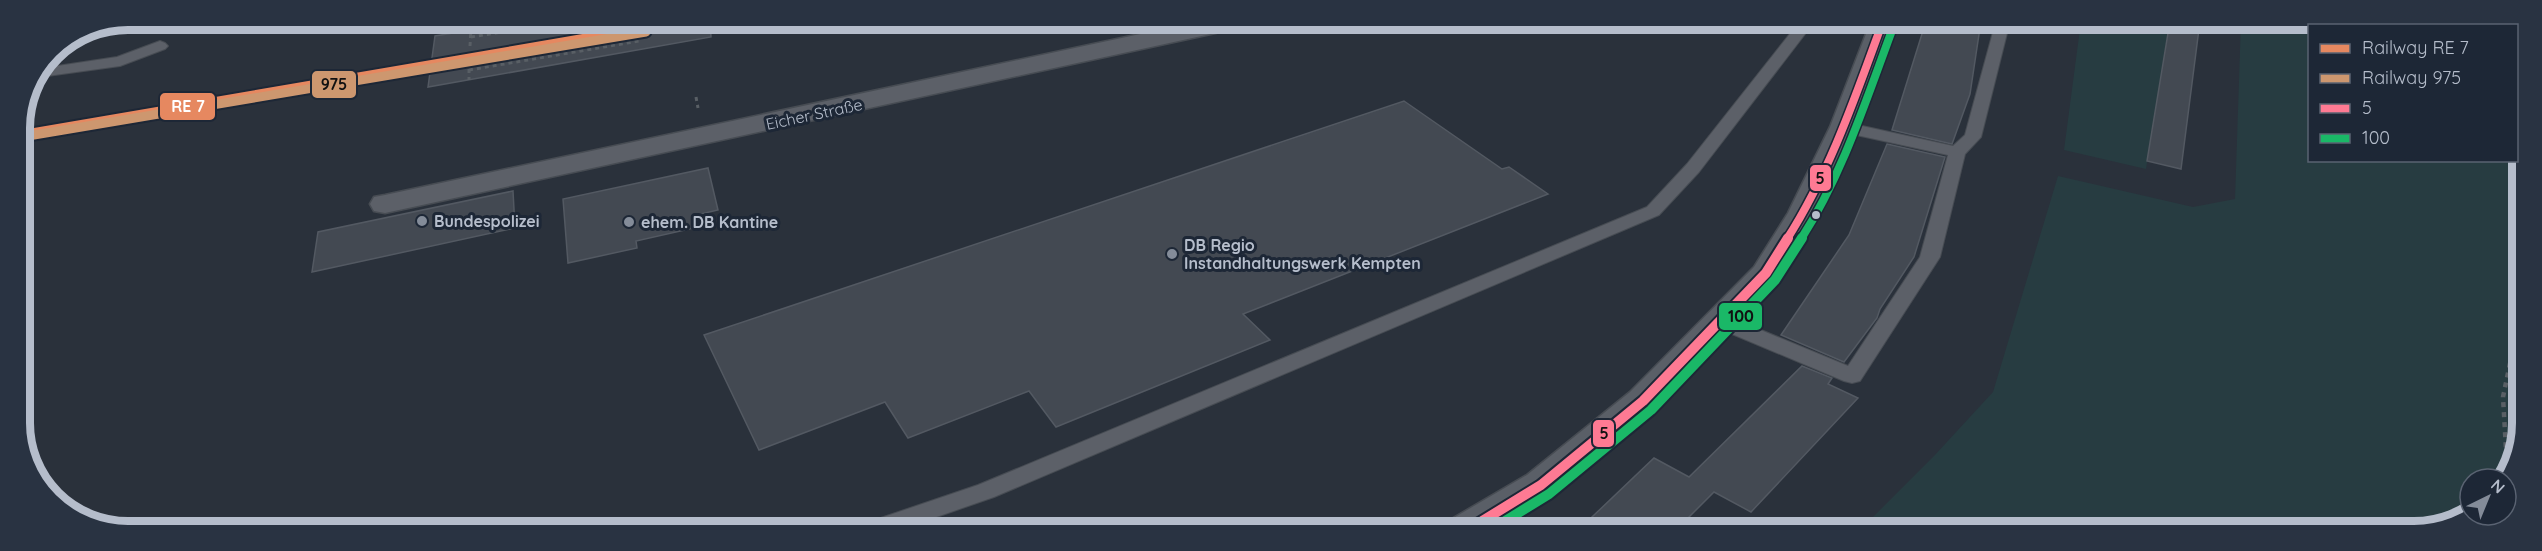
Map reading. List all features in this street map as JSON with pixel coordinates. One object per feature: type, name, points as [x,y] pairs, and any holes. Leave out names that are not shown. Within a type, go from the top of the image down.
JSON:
[{"type":"street","name":"Eicher Straße","points":[[385,204],[1201,30]]},
{"type":"street","points":[[1482,521],[1541,485],[1643,401],[1766,273],[1804,213],[1844,127],[1880,30]]},
{"type":"lane","points":[[898,521],[986,491],[1653,211],[1693,168],[1801,30]]},
{"type":"lane","points":[[1720,321],[1852,375],[1930,257],[1957,152],[1973,137],[2001,30]]},
{"type":"lane","points":[[49,72],[120,61],[160,46]]},
{"type":"lane","points":[[1844,127],[1957,152]]},
{"type":"path","points":[[470,46],[471,30]]},
{"type":"path","points":[[471,38],[519,30]]},
{"type":"path","points":[[469,70],[639,41]]},
{"type":"path","points":[[469,61],[469,80]]},
{"type":"path","points":[[2506,455],[2503,397],[2512,354]]},
{"type":"green space","points":[[2080,30],[2169,30],[2146,169],[2064,150]]},
{"type":"green space","points":[[2241,30],[2308,30],[2308,162],[2512,162],[2512,423],[2510,442],[2501,467],[2458,467],[2458,510],[2427,520],[1869,521],[1934,456],[1993,392],[2058,176],[2193,207],[2235,199]]},
{"type":"building","points":[[472,30],[711,30],[711,37],[428,87],[435,36]]},
{"type":"building","points":[[1923,30],[1980,30],[1970,94],[1952,144],[1892,130]]},
{"type":"building","points":[[2169,30],[2199,30],[2181,169],[2147,161]]},
{"type":"building","name":"DB Regio Instandhaltungswerk Kempten","points":[[1404,101],[1502,169],[1509,167],[1548,194],[1243,314],[1270,340],[1056,427],[1029,391],[908,438],[885,402],[759,450],[704,335]]},
{"type":"building","points":[[1887,144],[1945,157],[1914,257],[1880,309],[1877,318],[1844,362],[1781,335],[1849,235]]},
{"type":"building","name":"ehem. DB Kantine","points":[[708,168],[718,210],[692,216],[694,228],[636,241],[637,248],[568,263],[563,199]]},
{"type":"building","points":[[513,191],[515,228],[312,272],[318,232]]},
{"type":"building","points":[[1802,366],[1832,378],[1828,384],[1858,398],[1751,512],[1714,492],[1685,521],[1596,521],[1591,518],[1654,458],[1689,477]]},
{"type":"transit line","points":[[30,133],[633,30]]},
{"type":"transit line","name":"5","points":[[1482,521],[1541,485],[1643,401],[1766,273],[1804,213],[1844,127],[1880,30]]},
{"type":"transit line","name":"100","points":[[1505,521],[1549,494],[1651,410],[1775,280],[1815,218],[1855,131],[1892,30]]},
{"type":"rail line","name":"975","points":[[30,136],[646,32]]},
{"type":"place","name":"Bundespolizei","points":[[422,221]]},
{"type":"place","name":"ehem. DB Kantine","points":[[629,222]]},
{"type":"place","name":"DB Regio Instandhaltungswerk Kempten","points":[[1172,254]]}]
